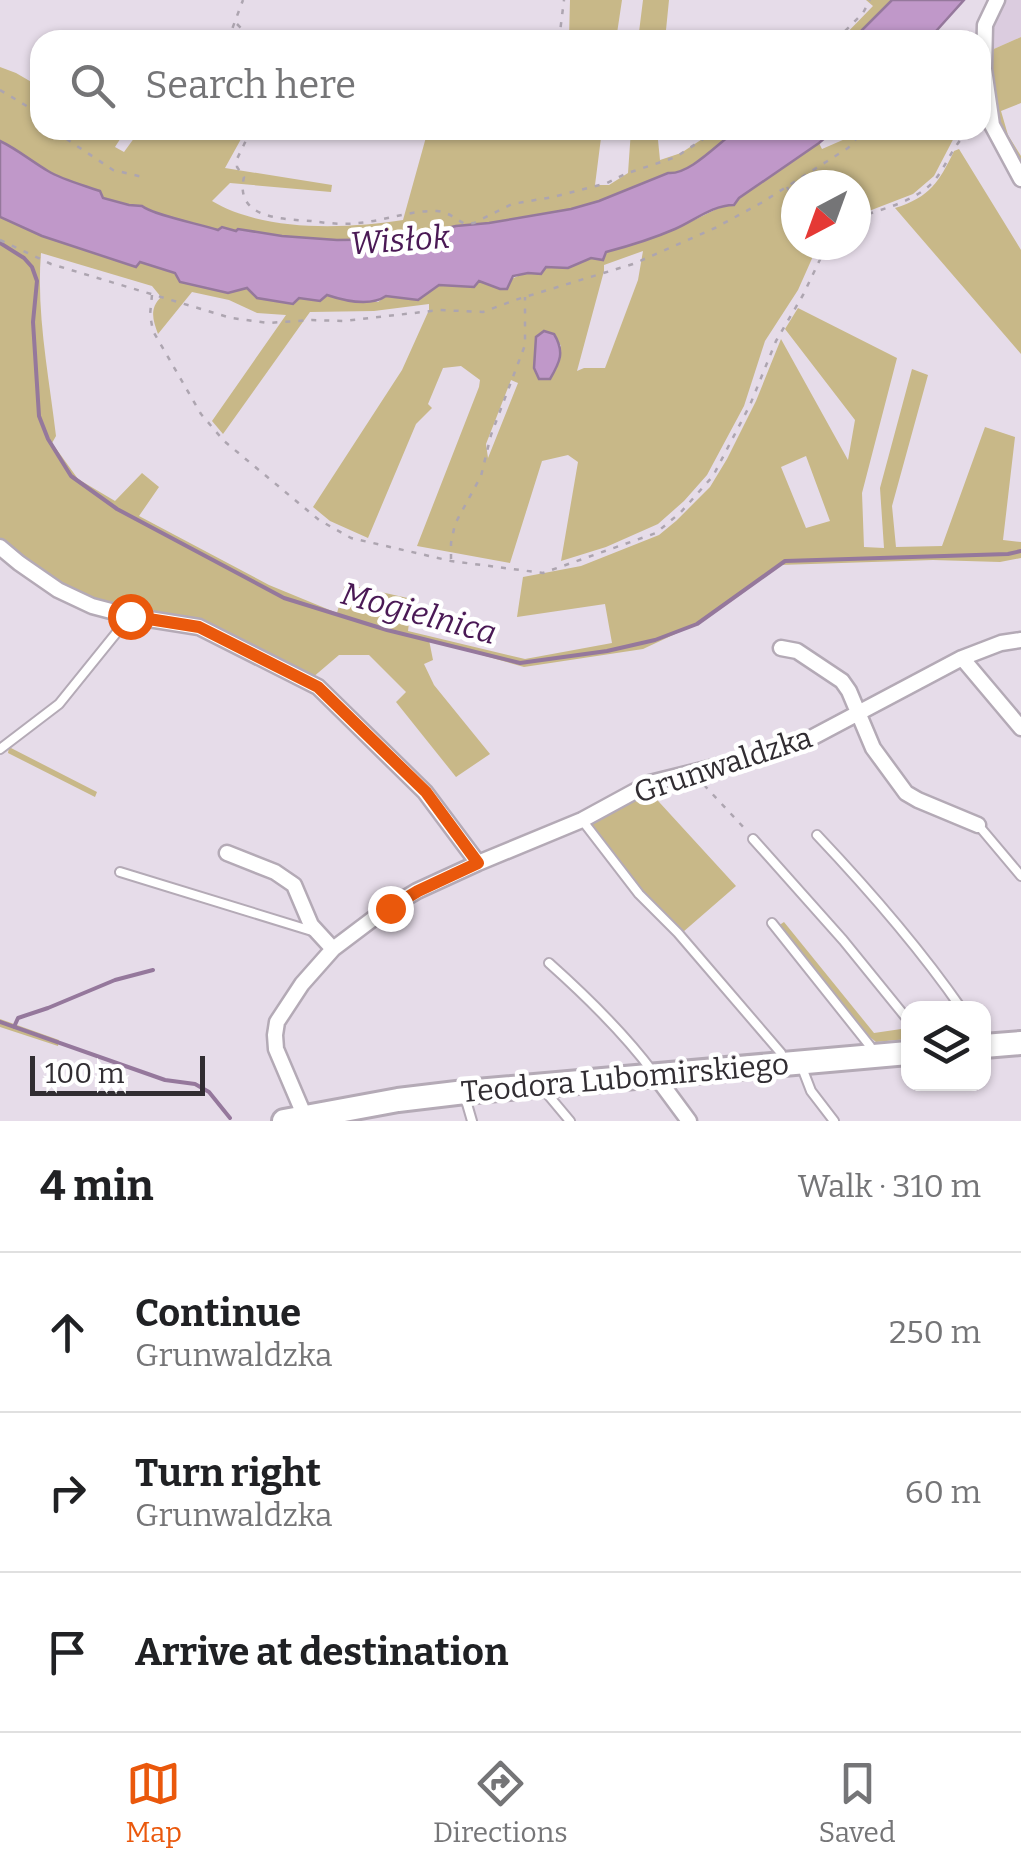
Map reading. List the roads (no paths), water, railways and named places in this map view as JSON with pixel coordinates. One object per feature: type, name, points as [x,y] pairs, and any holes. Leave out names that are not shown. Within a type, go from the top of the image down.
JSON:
[{"type":"highway","points":[[991,1045],[1021,1043]]},
{"type":"highway","name":"Teodora Lubomirskiego","points":[[294,1119],[336,1116],[464,1092],[901,1054]]},
{"type":"street","points":[[984,30],[997,0]]},
{"type":"street","points":[[991,119],[1021,179]]},
{"type":"street","points":[[0,547],[58,590],[92,606],[199,627],[318,687],[426,792],[478,863]]},
{"type":"street","name":"Grunwaldzka","points":[[294,1119],[276,1048],[278,1022],[302,984],[333,950],[382,912],[478,863],[582,820],[650,783],[779,751],[962,658],[1021,640]]},
{"type":"street","points":[[781,648],[797,650],[842,681],[873,748],[906,793],[978,825]]},
{"type":"street","points":[[962,658],[1021,728]]},
{"type":"street","points":[[227,853],[294,884],[311,924],[333,950]]},
{"type":"street","points":[[655,1075],[690,1121]]},
{"type":"lane","points":[[0,750],[59,704],[130,616]]},
{"type":"lane","points":[[582,820],[639,894],[690,946],[791,1063],[834,1121]]},
{"type":"lane","points":[[978,825],[1021,876]]},
{"type":"lane","points":[[817,835],[898,924],[956,1001]]},
{"type":"lane","points":[[753,839],[901,1011]]},
{"type":"lane","points":[[120,872],[318,933]]},
{"type":"lane","points":[[772,923],[870,1046],[873,1056]]},
{"type":"lane","points":[[549,964],[624,1037],[655,1075]]},
{"type":"lane","points":[[540,1085],[570,1121]]},
{"type":"lane","points":[[464,1092],[472,1121]]},
{"type":"water","points":[[892,0],[964,0],[937,30],[862,30]]},
{"type":"water","name":"Wisłok","points":[[725,140],[822,140],[734,205],[606,252],[603,260],[591,258],[568,268],[546,267],[541,274],[513,276],[507,289],[479,281],[474,287],[439,285],[418,300],[386,296],[357,302],[327,295],[320,301],[299,298],[293,304],[257,298],[247,288],[228,293],[180,282],[175,273],[140,262],[136,267],[42,236],[0,217],[0,141],[54,174],[100,191],[103,198],[218,230],[222,227],[337,240],[411,239],[456,226],[571,209],[685,169]]},
{"type":"water","points":[[544,331],[554,334],[560,352],[550,379],[539,379],[534,368],[536,337]]},
{"type":"waterway","name":"Mogielnica","points":[[0,243],[24,258],[37,281],[33,322],[39,416],[71,476],[117,509],[284,598],[387,630],[520,663],[607,651],[655,640],[697,624],[785,561],[1021,551]]},
{"type":"waterway","points":[[14,1027],[18,1018],[115,980],[153,970]]},
{"type":"waterway","points":[[0,1022],[165,1080],[195,1084],[209,1092],[230,1118]]}]
